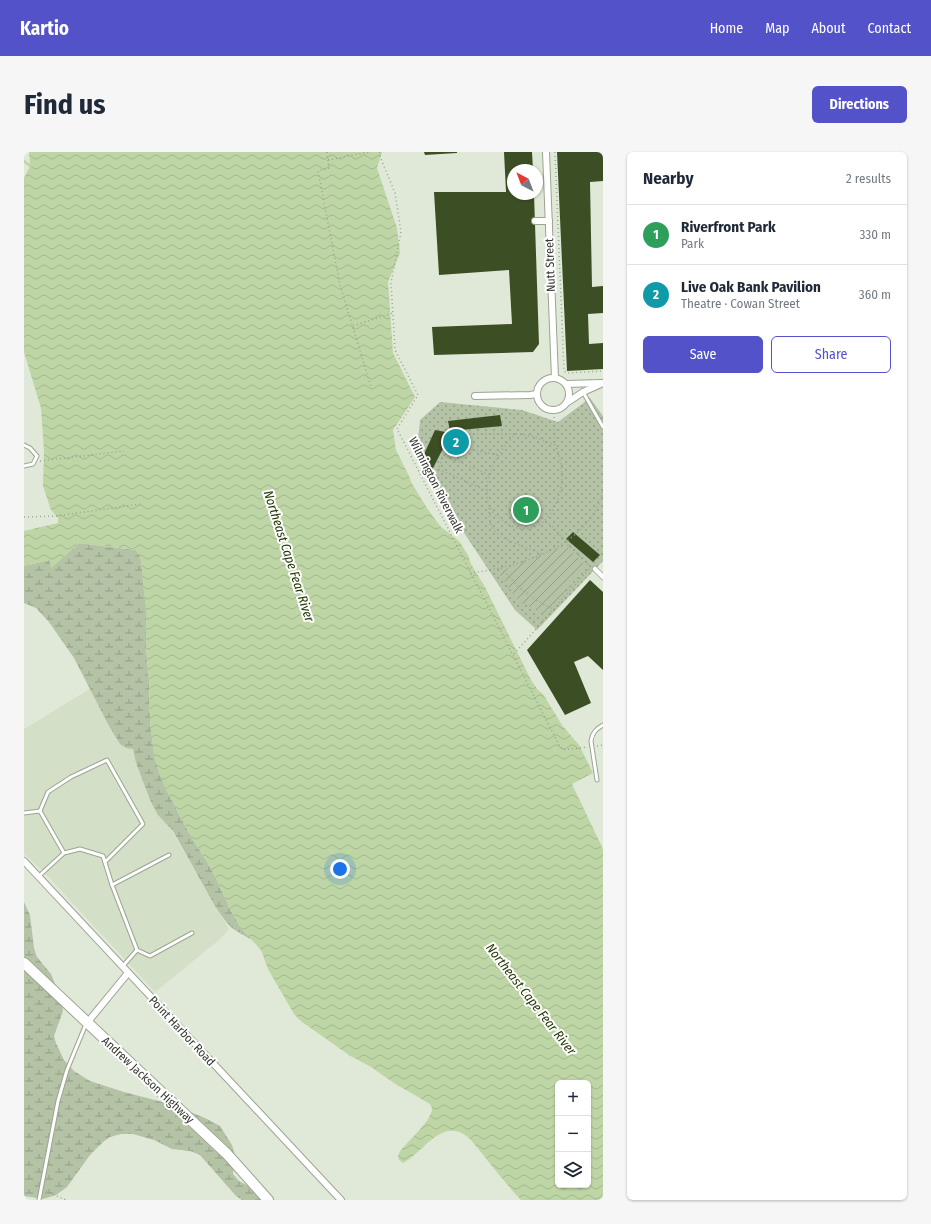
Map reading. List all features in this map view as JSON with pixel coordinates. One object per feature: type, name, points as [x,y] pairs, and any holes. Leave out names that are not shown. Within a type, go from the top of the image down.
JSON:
[{"type":"highway","name":"Andrew Jackson Highway","points":[[24,963],[227,1154],[268,1200]]},
{"type":"street","name":"Nutt Street","points":[[546,152],[554,378]]},
{"type":"street","points":[[535,221],[549,221]]},
{"type":"street","points":[[568,402],[570,396],[569,390],[566,384],[559,379],[554,378],[541,383],[537,394],[540,404],[544,408],[554,411],[564,406],[583,392],[603,383]]},
{"type":"street","points":[[566,384],[603,383]]},
{"type":"street","points":[[475,396],[537,394]]},
{"type":"street","points":[[595,570],[603,577]]},
{"type":"street","name":"Point Harbor Road","points":[[24,861],[341,1200]]},
{"type":"street","points":[[87,1023],[128,973]]},
{"type":"lane","points":[[583,392],[603,427]]},
{"type":"lane","points":[[24,445],[30,448],[37,456],[33,464],[24,466]]},
{"type":"lane","points":[[597,780],[591,741],[592,735],[603,725]]},
{"type":"lane","points":[[40,811],[48,792],[71,777],[108,760],[143,824],[104,862]]},
{"type":"lane","points":[[24,813],[40,811]]},
{"type":"lane","points":[[40,811],[64,853]]},
{"type":"lane","points":[[39,876],[64,853],[80,849],[102,856],[137,950],[150,956],[192,933]]},
{"type":"lane","points":[[112,886],[169,855]]},
{"type":"lane","points":[[122,967],[137,950]]},
{"type":"lane","points":[[38,1200],[58,1101],[67,1070],[87,1023]]},
{"type":"path","points":[[327,152],[329,168],[318,171],[340,285],[371,387]]},
{"type":"path","points":[[328,160],[370,152]]},
{"type":"path","name":"Wilmington Riverwalk","points":[[380,152],[379,154],[395,193],[401,232],[391,283],[396,350],[418,395],[397,429],[470,573],[514,654],[559,745],[563,750],[582,748]]},
{"type":"path","points":[[555,152],[564,371],[603,371]]},
{"type":"path","points":[[352,326],[393,313]]},
{"type":"path","points":[[489,506],[498,517],[509,525],[520,530],[535,527],[546,521],[554,511],[560,495],[563,471],[560,457],[555,445],[554,417]]},
{"type":"path","points":[[487,491],[438,469],[453,434],[516,434],[542,439],[555,445]]},
{"type":"path","points":[[516,434],[498,455],[489,475],[487,491],[489,518],[493,529],[505,539],[543,554]]},
{"type":"path","points":[[449,445],[498,455]]},
{"type":"path","points":[[34,462],[124,451]]},
{"type":"path","points":[[444,455],[489,475]]},
{"type":"path","points":[[470,573],[489,571],[515,565],[543,554],[565,542],[585,526],[595,512],[603,490]]},
{"type":"path","points":[[24,517],[56,516],[141,504]]},
{"type":"path","points":[[514,654],[592,567],[565,542],[554,528],[546,521]]},
{"type":"path","points":[[501,568],[518,587],[535,600],[553,609]]},
{"type":"path","points":[[41,1189],[66,1200]]},
{"type":"shaded area","points":[[90,689],[130,737],[136,763],[145,785],[229,929],[219,940],[155,992],[42,870],[24,854],[24,729]]},
{"type":"green space","points":[[590,398],[603,416],[603,561],[537,630],[515,610],[416,460],[420,420],[440,402],[522,410],[558,422]]},
{"type":"green space","points":[[79,543],[136,550],[141,557],[146,608],[146,647],[149,680],[150,721],[157,765],[165,787],[189,833],[212,870],[231,911],[241,928],[252,940],[233,929],[215,906],[173,831],[158,815],[151,802],[136,763],[133,749],[126,748],[120,744],[109,726],[74,658],[49,622],[36,608],[24,603],[24,566],[49,560],[52,567]]},
{"type":"green space","points":[[566,545],[587,567],[544,614],[518,601],[498,572]]},
{"type":"green space","points":[[24,902],[30,915],[34,948],[37,957],[51,974],[61,998],[63,1011],[54,1036],[64,1060],[74,1071],[90,1081],[124,1092],[174,1105],[220,1126],[232,1145],[235,1155],[233,1174],[239,1181],[275,1200],[242,1200],[236,1196],[200,1155],[190,1151],[172,1149],[154,1140],[133,1134],[121,1134],[110,1137],[103,1142],[90,1155],[67,1187],[56,1195],[43,1199],[24,1196]]},
{"type":"water","name":"Northeast Cape Fear River","points":[[29,152],[382,152],[377,168],[397,228],[400,253],[388,282],[393,353],[415,397],[393,430],[396,450],[411,482],[427,508],[440,526],[459,541],[468,555],[471,564],[485,587],[531,680],[543,694],[562,725],[579,745],[593,773],[572,784],[603,849],[603,1200],[521,1200],[501,1178],[470,1139],[460,1132],[451,1131],[442,1133],[411,1158],[403,1163],[399,1160],[398,1156],[400,1151],[429,1118],[432,1112],[432,1107],[430,1104],[394,1083],[371,1067],[349,1055],[302,1022],[294,1014],[268,969],[261,950],[241,928],[231,911],[212,870],[189,833],[165,787],[154,757],[150,721],[149,680],[146,647],[146,608],[142,565],[138,552],[130,549],[79,543],[51,568],[49,560],[24,566],[24,531],[58,523],[58,518],[51,510],[43,486],[44,451],[41,408],[24,352],[24,178],[30,166]]},
{"type":"building","points":[[424,152],[457,152],[457,153],[425,155]]},
{"type":"building","points":[[504,152],[532,152],[533,164],[507,164],[507,200],[534,200],[539,344],[533,352],[434,355],[432,327],[512,324],[509,270],[439,275],[434,192],[506,192]]},
{"type":"building","points":[[557,152],[603,152],[603,181],[590,182],[592,287],[603,286],[603,313],[588,314],[589,344],[603,343],[603,369],[567,371]]},
{"type":"building","points":[[500,415],[502,426],[450,431],[448,421]]},
{"type":"building","points":[[435,430],[451,433],[432,470],[421,461]]},
{"type":"building","points":[[573,532],[600,555],[593,562],[566,539]]},
{"type":"building","points":[[590,580],[603,592],[603,670],[588,656],[574,662],[591,703],[565,715],[527,650]]},
{"type":"waterway","points":[[24,161],[30,166]]},
{"type":"place","name":"Live Oak Bank Pavilion","points":[[456,442]]},
{"type":"place","name":"Riverfront Park","points":[[526,510]]}]
